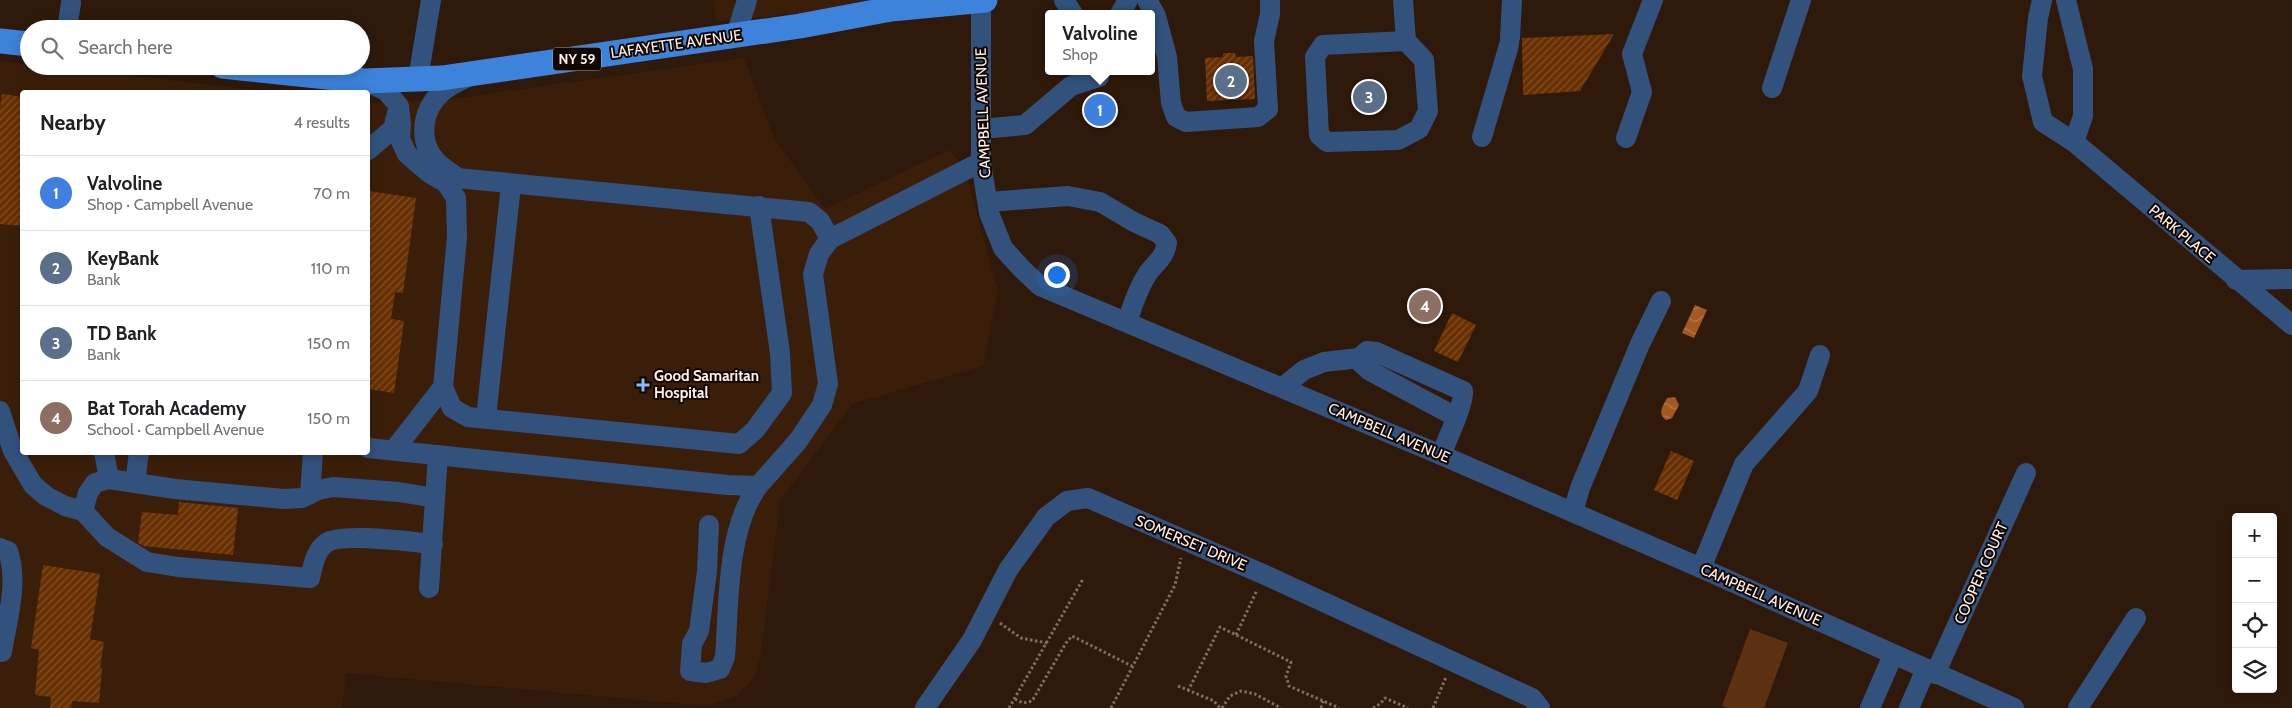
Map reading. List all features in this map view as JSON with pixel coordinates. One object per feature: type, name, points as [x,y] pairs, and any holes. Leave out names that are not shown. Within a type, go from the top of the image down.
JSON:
[{"type":"main road","name":"LAFAYETTE AVENUE","points":[[308,75],[365,81],[418,79],[478,73],[736,35],[860,7],[891,9],[982,0]]},
{"type":"main road","points":[[0,41],[20,43]]},
{"type":"street","points":[[418,79],[431,0]]},
{"type":"street","points":[[736,35],[747,0]]},
{"type":"street","name":"CAMPBELL AVENUE","points":[[982,0],[981,162],[989,213],[1003,248],[1040,286],[1441,454],[2014,708]]},
{"type":"street","points":[[1155,14],[1167,57],[1171,103],[1176,117],[1186,122],[1258,117],[1268,109],[1264,41],[1270,14],[1270,0]]},
{"type":"street","points":[[1403,0],[1406,41],[1424,60],[1428,111],[1419,129],[1398,140],[1327,142],[1319,135],[1315,57],[1323,45],[1406,41]]},
{"type":"street","points":[[1482,137],[1509,41],[1512,0]]},
{"type":"street","points":[[1626,138],[1642,92],[1632,54],[1653,0]]},
{"type":"street","points":[[1772,88],[1801,0]]},
{"type":"street","name":"PARK PLACE","points":[[2042,0],[2038,18],[2032,76],[2043,122],[2074,142],[2236,280],[2292,325]]},
{"type":"street","points":[[2066,0],[2083,69],[2083,116],[2074,142]]},
{"type":"street","points":[[69,20],[73,1]]},
{"type":"street","points":[[478,73],[455,83],[441,92],[429,107],[423,129],[426,147],[452,181],[456,198],[457,237],[443,387],[452,408],[468,416],[739,444],[755,430],[782,393],[780,353],[759,206]]},
{"type":"street","points":[[981,129],[1024,124],[1071,86],[1095,75]]},
{"type":"street","points":[[365,81],[386,91],[399,106],[400,139],[407,154],[429,173],[452,181],[721,205],[759,206],[809,212],[820,220],[830,239]]},
{"type":"street","points":[[370,148],[393,129],[399,106]]},
{"type":"street","points":[[708,525],[708,571],[699,631],[692,644],[690,671],[706,673],[720,669],[725,657],[735,540],[750,497],[798,441],[822,404],[828,384],[813,274],[819,254],[830,239],[981,162]]},
{"type":"street","points":[[486,418],[511,185]]},
{"type":"street","points":[[988,202],[1068,196],[1100,202],[1134,222],[1160,234],[1167,243],[1165,254],[1148,273],[1137,294],[1127,322]]},
{"type":"street","points":[[2236,280],[2292,280]]},
{"type":"street","points":[[1573,512],[1580,488],[1640,344],[1661,301]]},
{"type":"street","points":[[1283,387],[1304,370],[1324,362],[1360,358],[1367,351],[1376,352],[1463,391],[1464,395],[1441,454]]},
{"type":"street","points":[[1701,568],[1744,464],[1808,391],[1820,354]]},
{"type":"street","points":[[394,450],[443,387]]},
{"type":"street","points":[[0,411],[13,451],[33,485],[46,496],[65,506],[83,511],[107,537],[147,562],[310,578],[317,553],[326,543],[337,539],[358,538],[433,544]]},
{"type":"street","points":[[370,448],[728,485],[758,486]]},
{"type":"street","points":[[429,588],[438,454]]},
{"type":"street","points":[[105,455],[109,479]]},
{"type":"street","points":[[135,483],[139,455]]},
{"type":"street","points":[[310,494],[314,455]]},
{"type":"street","name":"COOPER COURT","points":[[1909,708],[1930,671],[2026,472]]},
{"type":"street","points":[[83,511],[88,493],[95,483],[109,479],[284,499],[302,498],[318,490],[333,488],[399,492],[435,498]]},
{"type":"street","name":"SOMERSET DRIVE","points":[[925,708],[972,640],[1008,570],[1046,517],[1067,500],[1088,498],[1265,575],[1532,698],[1540,708]]},
{"type":"street","points":[[0,548],[8,551],[13,563],[13,582],[2,652],[0,652]]},
{"type":"street","points":[[2078,708],[2136,618]]},
{"type":"street","points":[[1870,708],[1893,655]]},
{"type":"path","points":[[1111,708],[1175,584],[1187,541]]},
{"type":"path","points":[[1236,635],[1265,575]]},
{"type":"path","points":[[1009,708],[1082,578]]},
{"type":"path","points":[[987,610],[1010,631],[1022,638],[1047,643]]},
{"type":"path","points":[[1188,690],[1220,627],[1291,662],[1286,676],[1289,686],[1339,708]]},
{"type":"path","points":[[1015,700],[1023,703],[1032,701],[1072,636],[1132,666]]},
{"type":"path","points":[[1433,708],[1453,662]]},
{"type":"path","points":[[1178,686],[1214,701],[1221,708],[1230,696],[1241,690],[1255,694],[1281,708]]},
{"type":"path","points":[[1373,708],[1385,698],[1408,708]]},
{"type":"path","points":[[1321,708],[1324,701]]},
{"type":"shaded area","points":[[713,0],[916,0],[717,22]]},
{"type":"shaded area","name":"Good Samaritan Hospital","points":[[744,58],[774,138],[825,209],[949,150],[964,166],[998,291],[983,366],[852,404],[780,501],[760,658],[754,678],[737,696],[707,706],[346,673],[342,708],[0,708],[0,61],[20,64],[20,75],[125,75],[259,90],[20,90],[20,455],[370,455],[370,103],[451,99]]},
{"type":"shaded area","points":[[1750,629],[1788,643],[1764,708],[1728,708],[1722,706]]},
{"type":"water","points":[[1695,305],[1707,310],[1694,338],[1682,333]]},
{"type":"water","points":[[1675,397],[1679,405],[1672,418],[1666,420],[1661,412],[1667,398]]},
{"type":"building","points":[[1614,34],[1580,91],[1523,95],[1522,38]]},
{"type":"building","points":[[1223,53],[1235,53],[1236,57],[1253,56],[1255,99],[1207,101],[1205,58],[1223,57]]},
{"type":"building","points":[[2,94],[20,97],[20,226],[0,224],[0,108]]},
{"type":"building","points":[[370,191],[416,198],[403,293],[395,292],[391,319],[404,321],[394,393],[370,389]]},
{"type":"building","points":[[1452,313],[1476,325],[1458,362],[1434,351]]},
{"type":"building","points":[[1671,451],[1694,461],[1677,500],[1654,490]]},
{"type":"building","points":[[179,502],[238,508],[233,555],[144,546],[138,543],[142,512],[178,515]]},
{"type":"building","points":[[43,565],[100,574],[90,639],[104,642],[100,667],[102,668],[99,703],[72,701],[71,708],[50,708],[51,697],[35,695],[39,650],[31,648]]},
{"type":"place","name":"KeyBank","points":[[1231,81]]},
{"type":"place","name":"TD Bank","points":[[1369,97]]},
{"type":"place","name":"Valvoline","points":[[1100,110]]},
{"type":"place","name":"Bat Torah Academy","points":[[1425,306]]},
{"type":"place","name":"Good Samaritan Hospital","points":[[643,385]]}]
